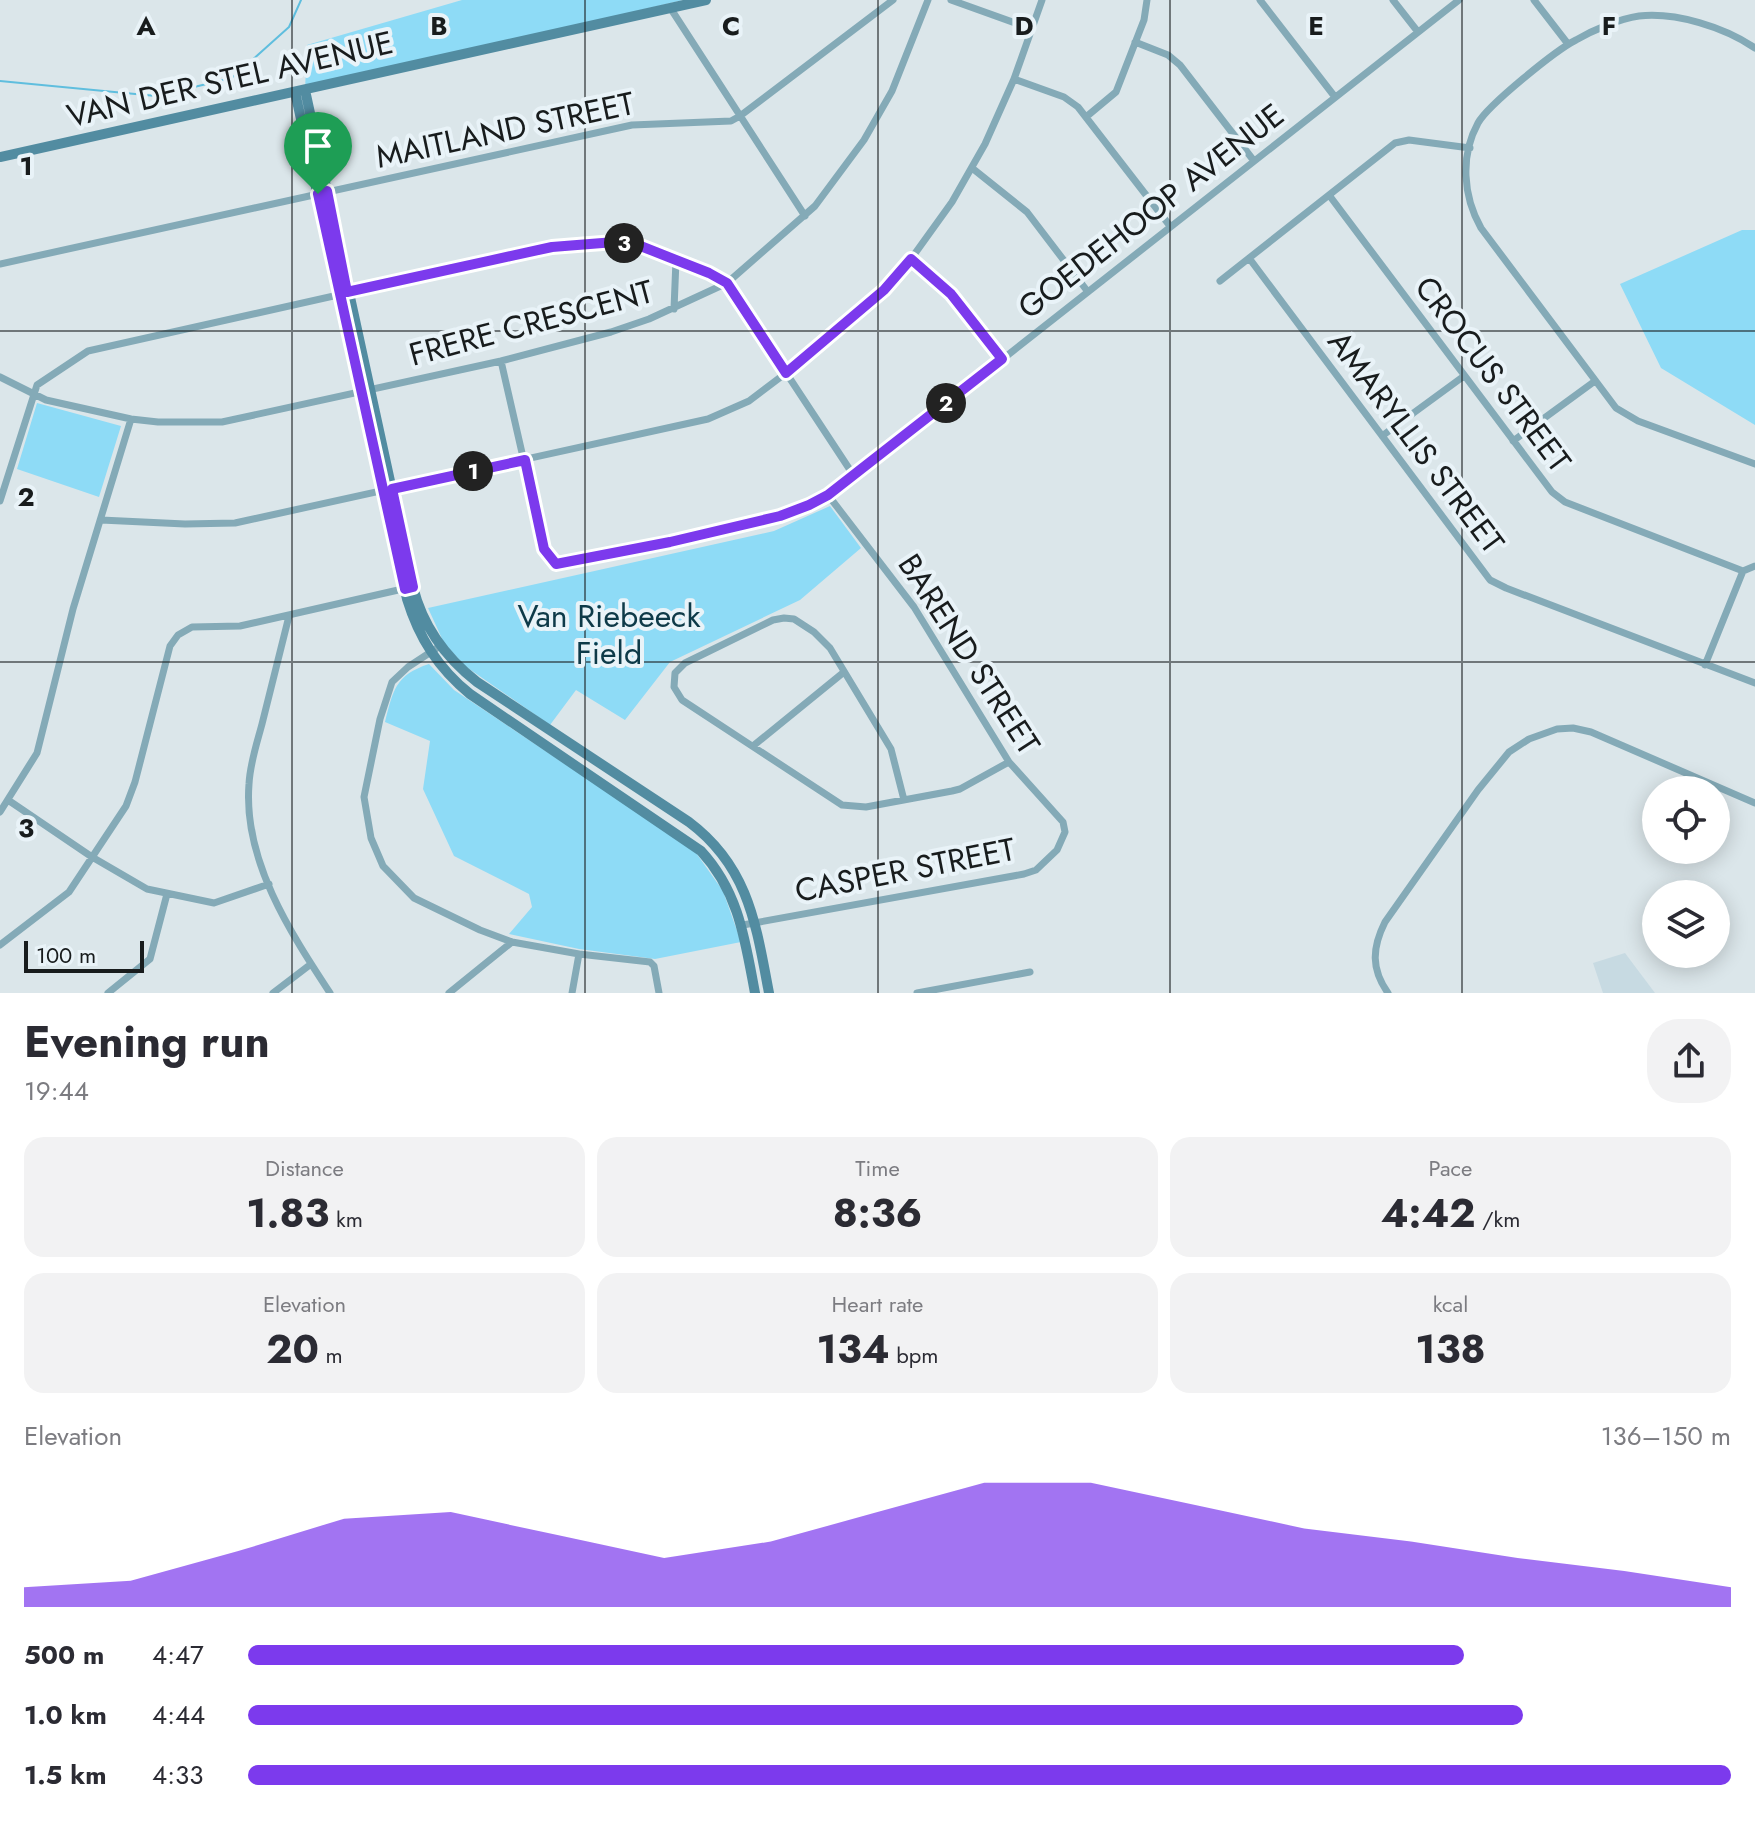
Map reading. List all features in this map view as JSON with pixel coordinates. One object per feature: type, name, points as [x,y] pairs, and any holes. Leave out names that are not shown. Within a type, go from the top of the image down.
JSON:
[{"type":"street","name":"VAN DER STEL AVENUE","points":[[0,157],[706,0]]},
{"type":"street","name":"MAITLAND STREET","points":[[0,264],[632,125],[725,122],[740,116],[893,0]]},
{"type":"street","name":"FRERE CRESCENT","points":[[0,377],[33,395],[131,419],[222,422],[501,361],[611,332],[674,309],[727,283],[805,216],[838,177],[879,115],[906,62],[928,0]]},
{"type":"street","points":[[951,0],[1032,29]]},
{"type":"street","points":[[101,520],[226,524],[708,419],[749,401],[884,290],[911,259],[972,168],[1014,79],[1042,0]]},
{"type":"street","points":[[1086,117],[1116,92],[1144,20],[1147,0]]},
{"type":"street","points":[[1260,0],[1335,97]]},
{"type":"street","points":[[1393,0],[1418,32]]},
{"type":"street","name":"GOEDEHOOP AVENUE","points":[[525,460],[544,549],[549,558],[558,564],[780,516],[828,495],[1459,0]]},
{"type":"street","points":[[1534,0],[1568,44]]},
{"type":"street","points":[[671,9],[805,216]]},
{"type":"street","points":[[1755,48],[1705,25],[1652,16],[1633,18],[1568,44],[1491,107],[1477,124],[1470,148],[1466,183],[1476,218],[1616,408],[1628,416],[1755,464]]},
{"type":"street","points":[[1135,42],[1176,61],[1254,161]]},
{"type":"street","points":[[1014,79],[1064,97],[1086,117],[1170,226]]},
{"type":"street","points":[[300,91],[409,588],[446,673],[470,694],[695,845],[723,879],[734,901],[743,925],[755,993]]},
{"type":"street","points":[[1220,281],[1400,141],[1470,148]]},
{"type":"street","points":[[972,168],[1027,212],[1088,292]]},
{"type":"street","name":"CROCUS STREET","points":[[1329,195],[1552,492],[1565,502],[1743,571]]},
{"type":"street","points":[[0,501],[33,395],[42,380],[94,348],[570,245],[623,242],[638,245],[727,283],[854,476]]},
{"type":"street","name":"AMARYLLIS STREET","points":[[1249,258],[1483,572],[1496,584],[1755,683]]},
{"type":"street","points":[[911,259],[951,294],[1002,359]]},
{"type":"street","points":[[674,309],[676,260]]},
{"type":"street","points":[[501,361],[525,460]]},
{"type":"street","points":[[1382,436],[1464,376]]},
{"type":"street","points":[[1513,441],[1595,381]]},
{"type":"street","points":[[0,812],[37,753],[73,609],[131,419]]},
{"type":"street","name":"BAREND STREET","points":[[828,495],[903,592],[1009,762],[1061,819],[1064,840]]},
{"type":"street","points":[[1705,665],[1743,571],[1755,566]]},
{"type":"street","points":[[0,945],[63,897],[133,792],[174,639],[192,627],[240,626],[409,588]]},
{"type":"street","points":[[289,616],[249,781],[249,805],[256,847],[269,884],[285,920],[330,993]]},
{"type":"street","points":[[904,800],[891,749],[824,641],[802,624],[788,618],[773,620],[685,663],[673,676],[677,696],[842,805],[861,808],[904,800],[966,787],[1009,762]]},
{"type":"street","points":[[435,649],[477,682],[689,822],[709,839],[747,896],[756,923],[769,993]]},
{"type":"street","points":[[435,649],[396,678],[388,689],[364,797],[371,838],[383,866],[414,898],[512,942],[579,954],[647,961],[654,966],[659,993]]},
{"type":"street","points":[[753,746],[844,672]]},
{"type":"street","points":[[1388,993],[1374,966],[1382,927],[1478,790],[1509,752],[1529,739],[1564,728],[1582,729],[1755,803]]},
{"type":"street","points":[[8,800],[138,886],[214,903],[269,884]]},
{"type":"street","name":"CASPER STREET","points":[[743,925],[1024,874],[1043,864],[1064,840]]},
{"type":"street","points":[[108,993],[150,959],[167,894]]},
{"type":"street","points":[[449,993],[512,942]]},
{"type":"street","points":[[572,993],[579,954]]},
{"type":"street","points":[[273,993],[311,964]]},
{"type":"street","points":[[917,993],[1030,972]]},
{"type":"shaded area","points":[[1625,953],[1655,993],[1603,993],[1593,963]]},
{"type":"green space","points":[[462,0],[683,0],[305,90],[307,45]]},
{"type":"green space","points":[[1742,230],[1755,230],[1755,425],[1661,368],[1620,284]]},
{"type":"green space","points":[[37,403],[121,426],[99,497],[17,469]]},
{"type":"green space","name":"Van Riebeeck Field","points":[[830,506],[861,548],[800,600],[670,662],[625,720],[576,690],[550,725],[465,666],[444,643],[428,608],[774,531]]},
{"type":"green space","name":"Van Riebeeck Field","points":[[429,664],[454,690],[694,850],[723,891],[741,942],[655,959],[579,949],[509,934],[532,907],[529,894],[454,856],[423,789],[430,741],[385,722],[390,701],[402,679]]},
{"type":"waterway","points":[[0,81],[156,96],[232,78],[289,27],[301,0]]},
{"type":"route","points":[[327,191],[347,292],[552,247],[623,242],[638,245],[727,283],[786,373],[884,290],[911,259],[951,294],[1002,359],[819,500],[780,516],[670,542],[556,564],[544,549],[525,460],[392,489],[413,587],[405,589],[318,194],[327,191]]}]
